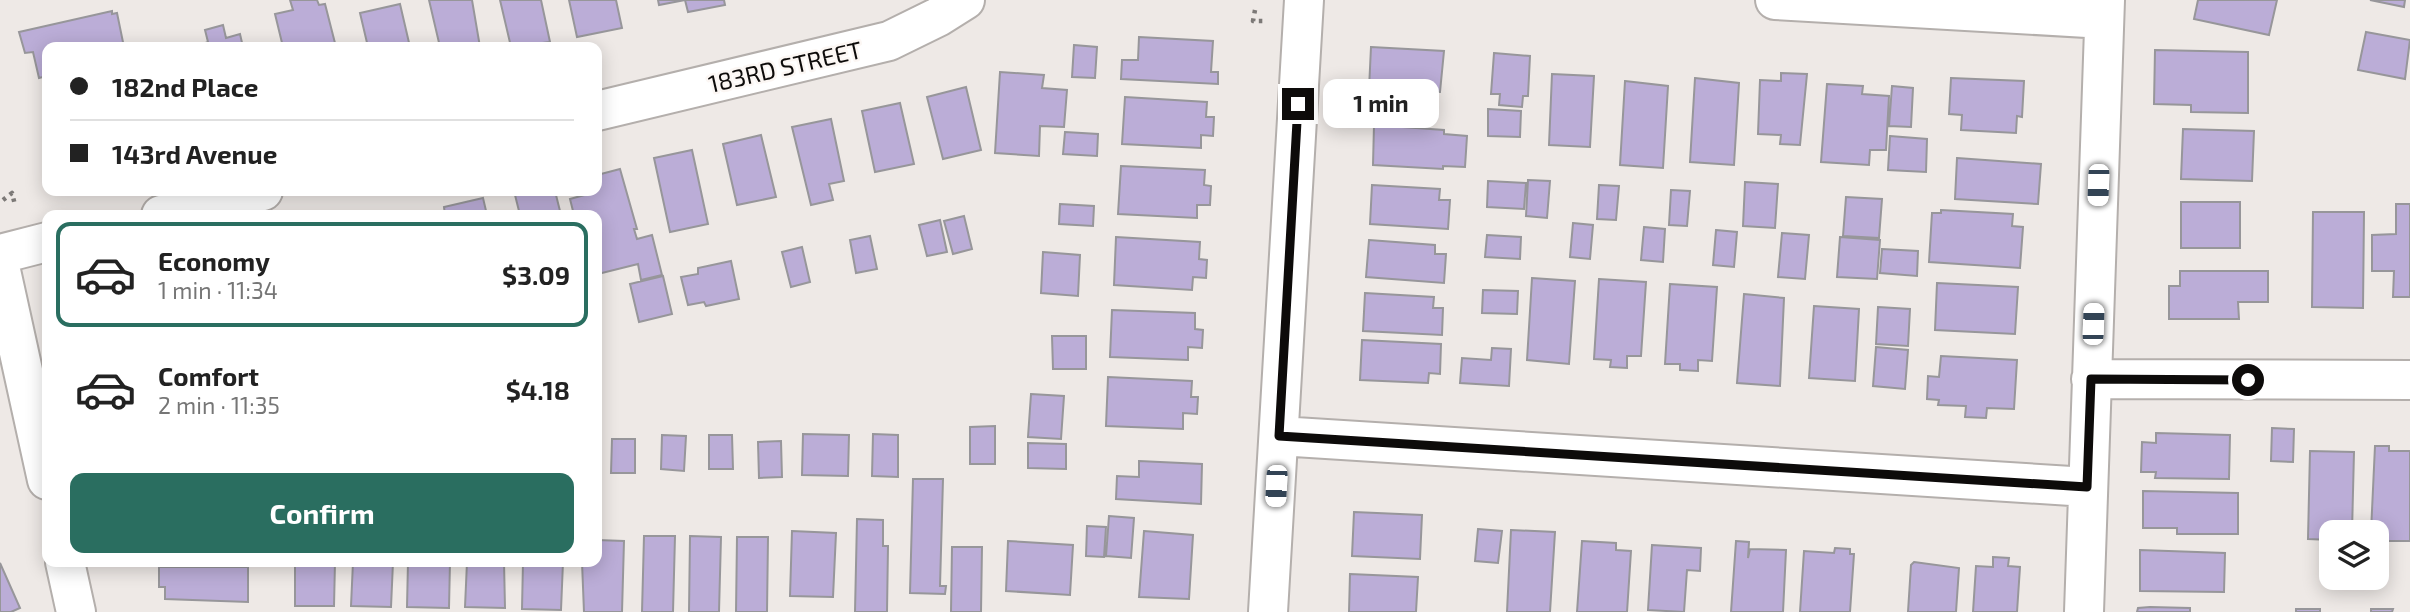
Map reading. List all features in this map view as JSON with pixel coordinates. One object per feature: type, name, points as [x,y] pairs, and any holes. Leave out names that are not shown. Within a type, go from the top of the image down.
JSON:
[{"type":"street","name":"183RD STREET","points":[[602,110],[889,41],[938,18],[965,0]]},
{"type":"street","points":[[1268,612],[1304,0]]},
{"type":"street","points":[[1775,0],[2104,9],[2084,612]]},
{"type":"street","points":[[181,210],[242,196]]},
{"type":"street","points":[[0,254],[42,243]]},
{"type":"street","points":[[0,266],[42,457]]},
{"type":"street","points":[[2091,379],[2410,380]]},
{"type":"street","points":[[1279,436],[2087,487]]},
{"type":"street","points":[[66,567],[76,612]]},
{"type":"path","points":[[1255,10],[1253,21],[1263,21]]},
{"type":"path","points":[[3,200],[12,193],[15,205]]},
{"type":"building","points":[[290,0],[317,0],[319,5],[325,4],[335,42],[282,42],[275,14],[293,10]]},
{"type":"building","points":[[429,0],[472,0],[479,42],[439,42]]},
{"type":"building","points":[[500,0],[541,0],[550,42],[510,42]]},
{"type":"building","points":[[569,0],[616,0],[622,28],[577,37]]},
{"type":"building","points":[[658,0],[685,0],[659,5]]},
{"type":"building","points":[[685,0],[724,0],[725,5],[688,12]]},
{"type":"building","points":[[2198,0],[2277,0],[2269,35],[2194,19]]},
{"type":"building","points":[[2370,0],[2405,0],[2404,7]]},
{"type":"building","points":[[400,4],[409,42],[367,42],[360,13]]},
{"type":"building","points":[[112,11],[112,14],[117,13],[123,42],[42,42],[42,77],[39,78],[33,52],[25,53],[19,32]]},
{"type":"building","points":[[223,25],[226,38],[240,34],[242,42],[208,42],[205,30]]},
{"type":"building","points":[[2366,32],[2410,40],[2405,79],[2358,70]]},
{"type":"building","points":[[1139,37],[1213,41],[1211,72],[1218,72],[1218,84],[1121,79],[1122,60],[1138,60]]},
{"type":"building","points":[[1074,45],[1097,47],[1095,78],[1072,77]]},
{"type":"building","points":[[1371,47],[1444,51],[1440,92],[1369,89]]},
{"type":"building","points":[[2155,50],[2248,52],[2248,113],[2191,112],[2191,105],[2154,104]]},
{"type":"building","points":[[1494,53],[1530,56],[1528,96],[1523,96],[1522,107],[1499,105],[1500,94],[1491,94]]},
{"type":"building","points":[[1000,72],[1044,75],[1042,88],[1067,90],[1064,127],[1040,126],[1039,156],[995,153]]},
{"type":"building","points":[[1781,73],[1807,74],[1800,145],[1780,144],[1781,135],[1758,134],[1760,80],[1781,81]]},
{"type":"building","points":[[1552,74],[1594,76],[1590,147],[1549,145]]},
{"type":"building","points":[[1695,78],[1739,83],[1734,165],[1690,162]]},
{"type":"building","points":[[1951,78],[2024,81],[2022,117],[2017,116],[2016,133],[1961,130],[1962,115],[1949,114]]},
{"type":"building","points":[[1625,81],[1668,86],[1663,168],[1620,165]]},
{"type":"building","points":[[1827,84],[1863,86],[1862,94],[1889,96],[1886,150],[1870,150],[1869,165],[1821,162]]},
{"type":"building","points":[[1892,86],[1913,88],[1911,127],[1889,126]]},
{"type":"building","points":[[966,87],[981,150],[943,159],[927,97]]},
{"type":"building","points":[[1125,97],[1207,102],[1206,117],[1214,117],[1213,136],[1201,135],[1201,148],[1122,144]]},
{"type":"building","points":[[900,103],[914,164],[875,172],[862,111]]},
{"type":"building","points":[[1488,109],[1521,111],[1520,137],[1488,136]]},
{"type":"building","points":[[831,119],[844,181],[829,184],[833,200],[811,205],[792,127]]},
{"type":"building","points":[[1374,125],[1444,130],[1444,134],[1467,136],[1465,167],[1443,166],[1443,169],[1373,165]]},
{"type":"building","points":[[2183,129],[2254,131],[2252,181],[2181,179]]},
{"type":"building","points":[[1065,132],[1098,134],[1097,156],[1063,154]]},
{"type":"building","points":[[761,135],[776,197],[737,205],[723,144]]},
{"type":"building","points":[[1890,136],[1927,139],[1926,172],[1888,170]]},
{"type":"building","points":[[692,150],[708,224],[670,232],[654,158]]},
{"type":"building","points":[[1957,158],[2041,164],[2038,204],[1955,199]]},
{"type":"building","points":[[1121,166],[1205,170],[1204,185],[1211,186],[1210,205],[1197,205],[1197,218],[1118,214]]},
{"type":"building","points":[[620,169],[637,229],[634,229],[637,239],[652,235],[662,275],[641,280],[638,264],[602,273],[602,210],[573,210],[570,199],[602,196],[602,174]]},
{"type":"building","points":[[1528,180],[1550,181],[1547,218],[1526,216]]},
{"type":"building","points":[[1488,181],[1526,183],[1524,209],[1487,207]]},
{"type":"building","points":[[1745,182],[1778,184],[1775,228],[1743,226]]},
{"type":"building","points":[[1372,185],[1440,189],[1439,200],[1450,200],[1448,229],[1370,224]]},
{"type":"building","points":[[1599,185],[1619,186],[1616,220],[1597,219]]},
{"type":"building","points":[[1671,190],[1690,191],[1687,226],[1669,225]]},
{"type":"building","points":[[515,196],[556,196],[560,210],[519,210]]},
{"type":"building","points":[[1846,197],[1882,199],[1879,238],[1843,236]]},
{"type":"building","points":[[483,198],[486,210],[444,210],[444,207]]},
{"type":"building","points":[[2181,202],[2240,202],[2240,248],[2181,248]]},
{"type":"building","points":[[1060,204],[1094,206],[1093,226],[1059,224]]},
{"type":"building","points":[[2396,204],[2410,204],[2410,297],[2393,297],[2394,271],[2372,271],[2372,235],[2396,234]]},
{"type":"building","points":[[1941,210],[2013,214],[2012,226],[2023,227],[2020,268],[1929,262],[1932,213],[1941,213]]},
{"type":"building","points":[[2313,212],[2364,212],[2363,308],[2312,307]]},
{"type":"building","points":[[964,216],[972,249],[953,254],[944,221]]},
{"type":"building","points":[[940,220],[947,252],[927,256],[919,225]]},
{"type":"building","points":[[1573,223],[1593,225],[1590,259],[1570,257]]},
{"type":"building","points":[[1644,227],[1665,229],[1663,262],[1641,260]]},
{"type":"building","points":[[1716,230],[1737,232],[1734,267],[1713,265]]},
{"type":"building","points":[[1782,233],[1809,235],[1805,279],[1778,277]]},
{"type":"building","points":[[1487,235],[1521,237],[1520,259],[1485,257]]},
{"type":"building","points":[[870,236],[877,269],[856,273],[850,240]]},
{"type":"building","points":[[1116,237],[1200,242],[1199,259],[1207,260],[1206,278],[1193,277],[1192,290],[1114,285]]},
{"type":"building","points":[[1840,237],[1880,240],[1877,279],[1837,277]]},
{"type":"building","points":[[1369,240],[1435,245],[1435,254],[1446,254],[1444,283],[1366,277]]},
{"type":"building","points":[[802,247],[810,282],[791,287],[782,252]]},
{"type":"building","points":[[1882,249],[1918,251],[1917,276],[1880,273]]},
{"type":"building","points":[[1043,252],[1080,255],[1078,296],[1041,293]]},
{"type":"building","points":[[731,261],[739,299],[706,306],[704,302],[688,305],[681,277],[698,274],[698,268]]},
{"type":"building","points":[[2180,271],[2268,271],[2268,302],[2238,302],[2239,319],[2169,319],[2169,286],[2180,286]]},
{"type":"building","points":[[663,276],[672,314],[639,322],[630,284]]},
{"type":"building","points":[[1532,278],[1575,281],[1569,364],[1527,360]]},
{"type":"building","points":[[1599,279],[1646,282],[1641,356],[1627,356],[1627,368],[1610,367],[1611,360],[1594,359]]},
{"type":"building","points":[[1937,283],[2018,287],[2015,334],[1935,330]]},
{"type":"building","points":[[1670,284],[1717,287],[1712,361],[1698,360],[1698,371],[1680,370],[1680,364],[1665,364]]},
{"type":"building","points":[[1483,290],[1518,291],[1517,314],[1482,313]]},
{"type":"building","points":[[1365,293],[1434,297],[1433,308],[1443,308],[1442,335],[1363,331]]},
{"type":"building","points":[[1744,294],[1784,298],[1780,386],[1737,383]]},
{"type":"building","points":[[1814,306],[1859,309],[1855,381],[1809,378]]},
{"type":"building","points":[[1878,307],[1910,309],[1908,346],[1876,344]]},
{"type":"building","points":[[1112,310],[1195,313],[1195,329],[1203,330],[1202,348],[1188,347],[1188,360],[1110,357]]},
{"type":"building","points":[[1052,336],[1086,336],[1086,369],[1053,369]]},
{"type":"building","points":[[1362,340],[1441,344],[1440,374],[1429,373],[1428,383],[1360,380]]},
{"type":"building","points":[[1876,347],[1908,350],[1905,389],[1873,386]]},
{"type":"building","points":[[1492,348],[1511,349],[1509,386],[1460,383],[1462,358],[1491,360]]},
{"type":"building","points":[[1941,356],[2017,360],[2014,409],[1987,408],[1986,418],[1965,417],[1966,406],[1938,405],[1939,400],[1927,399],[1928,376],[1939,377]]},
{"type":"building","points":[[1108,377],[1192,381],[1191,397],[1198,397],[1197,414],[1183,413],[1183,429],[1106,426]]},
{"type":"building","points":[[1031,394],[1064,396],[1061,439],[1028,437]]},
{"type":"building","points":[[995,426],[995,464],[970,464],[970,427]]},
{"type":"building","points":[[2272,428],[2294,429],[2293,462],[2271,461]]},
{"type":"building","points":[[2156,433],[2230,435],[2229,479],[2155,478],[2156,472],[2141,472],[2142,442],[2156,443]]},
{"type":"building","points":[[803,434],[849,435],[848,476],[802,475]]},
{"type":"building","points":[[873,434],[898,435],[898,477],[872,476]]},
{"type":"building","points":[[662,435],[686,436],[684,471],[661,469]]},
{"type":"building","points":[[709,435],[732,435],[733,469],[709,469]]},
{"type":"building","points":[[612,439],[635,439],[635,473],[611,473]]},
{"type":"building","points":[[781,441],[782,477],[759,478],[758,442]]},
{"type":"building","points":[[1028,443],[1066,444],[1066,469],[1028,468]]},
{"type":"building","points":[[2375,446],[2389,446],[2389,451],[2410,451],[2410,541],[2389,541],[2389,520],[2372,520]]},
{"type":"building","points":[[2310,451],[2354,452],[2352,520],[2319,520],[2319,539],[2308,539]]},
{"type":"building","points":[[1139,461],[1202,464],[1201,504],[1116,499],[1117,476],[1139,477]]},
{"type":"building","points":[[913,479],[943,479],[940,586],[946,586],[945,594],[910,593]]},
{"type":"building","points":[[2143,491],[2238,493],[2238,534],[2177,534],[2177,528],[2143,528]]},
{"type":"building","points":[[1354,512],[1422,515],[1420,559],[1352,556]]},
{"type":"building","points":[[1109,516],[1134,518],[1131,558],[1106,556]]},
{"type":"building","points":[[857,519],[883,520],[883,546],[888,546],[887,612],[855,612]]},
{"type":"building","points":[[1087,526],[1106,527],[1104,557],[1086,556]]},
{"type":"building","points":[[1478,529],[1502,531],[1498,563],[1475,561]]},
{"type":"building","points":[[1511,530],[1555,532],[1550,612],[1507,612]]},
{"type":"building","points":[[792,531],[836,533],[833,597],[790,596]]},
{"type":"building","points":[[1144,531],[1193,535],[1189,599],[1139,597]]},
{"type":"building","points":[[644,536],[675,536],[673,612],[642,612]]},
{"type":"building","points":[[690,536],[721,537],[719,612],[689,612]]},
{"type":"building","points":[[737,537],[768,537],[767,612],[736,612]]},
{"type":"building","points":[[602,540],[624,541],[622,612],[584,612],[582,567],[602,567]]},
{"type":"building","points":[[1008,541],[1073,545],[1070,595],[1006,591]]},
{"type":"building","points":[[1582,541],[1616,543],[1616,550],[1631,551],[1627,612],[1577,612]]},
{"type":"building","points":[[1736,541],[1749,542],[1748,558],[1750,549],[1786,550],[1783,612],[1731,612]]},
{"type":"building","points":[[1652,545],[1701,548],[1700,571],[1687,570],[1684,612],[1648,610]]},
{"type":"building","points":[[952,547],[982,547],[981,612],[951,612]]},
{"type":"building","points":[[1835,548],[1850,549],[1850,554],[1854,554],[1850,612],[1800,612],[1804,551],[1834,553]]},
{"type":"building","points":[[2140,550],[2225,553],[2224,592],[2140,591]]},
{"type":"building","points":[[1993,557],[2009,558],[2008,566],[2020,567],[2017,612],[1973,612],[1976,566],[1993,567]]},
{"type":"building","points":[[1914,562],[1959,568],[1956,612],[1908,612],[1911,565]]},
{"type":"building","points":[[0,563],[20,608],[11,612],[0,612]]},
{"type":"building","points":[[159,567],[248,567],[248,602],[165,599],[165,587],[159,587]]},
{"type":"building","points":[[295,567],[335,567],[334,606],[295,606]]},
{"type":"building","points":[[353,567],[393,567],[391,607],[351,606]]},
{"type":"building","points":[[408,567],[450,567],[449,608],[407,607]]},
{"type":"building","points":[[467,567],[504,567],[505,608],[465,607]]},
{"type":"building","points":[[523,567],[563,567],[561,610],[522,609]]},
{"type":"building","points":[[1350,574],[1418,577],[1416,612],[1349,612]]},
{"type":"building","points":[[2138,608],[2190,608],[2190,612],[2137,612]]},
{"type":"building","points":[[2296,609],[2320,609],[2320,612],[2296,612]]},
{"type":"building","points":[[2371,609],[2393,609],[2392,612],[2371,612]]},
{"type":"route","points":[[1298,104],[1279,436],[2087,487],[2091,379],[2248,380]]}]
